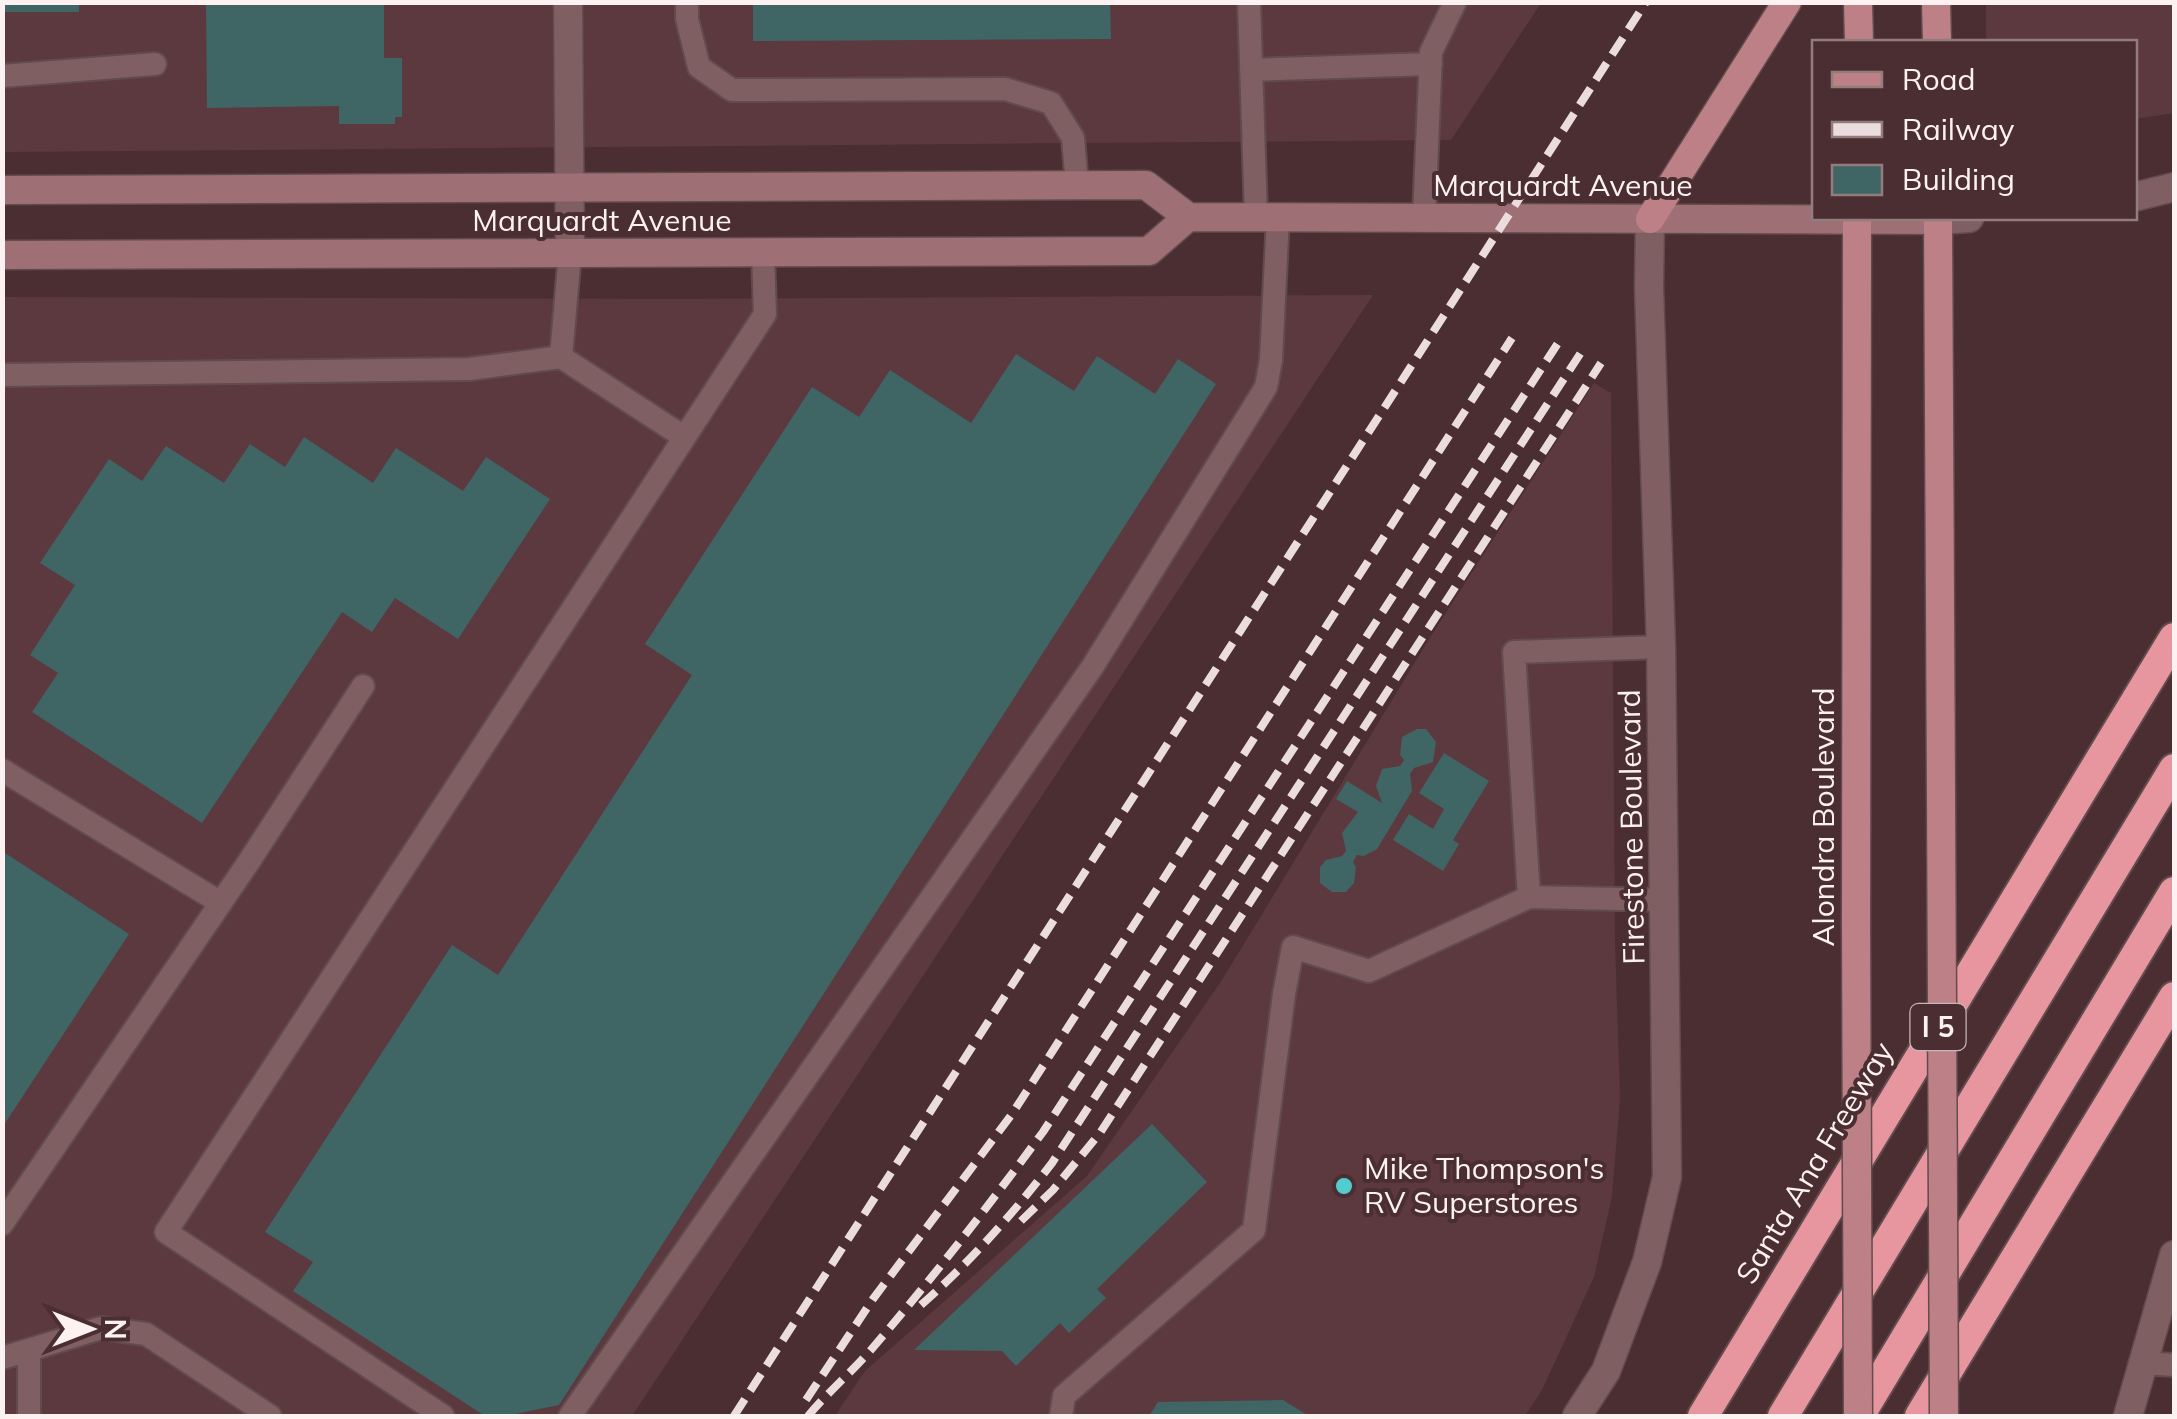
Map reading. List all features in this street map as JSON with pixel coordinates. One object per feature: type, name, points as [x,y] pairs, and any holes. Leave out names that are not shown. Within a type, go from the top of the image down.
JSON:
[{"type":"highway","name":"Santa Ana Freeway","points":[[1704,1416],[2174,638]]},
{"type":"highway","points":[[1784,1416],[2174,769]]},
{"type":"highway","points":[[1858,1416],[2174,892]]},
{"type":"highway","points":[[1920,1416],[2174,997]]},
{"type":"main road","points":[[1650,219],[1787,2]]},
{"type":"main road","points":[[1858,2],[1858,40]]},
{"type":"main road","points":[[1936,2],[1937,40]]},
{"type":"main road","name":"Marquardt Avenue","points":[[2,190],[1146,184],[1188,216],[1812,218]]},
{"type":"main road","name":"Marquardt Avenue","points":[[2,255],[1149,251],[1188,216]]},
{"type":"main road","name":"Alondra Boulevard","points":[[1857,220],[1858,1416]]},
{"type":"main road","points":[[1938,220],[1944,1416]]},
{"type":"street","points":[[568,2],[570,253]]},
{"type":"street","points":[[2137,196],[2174,187]]},
{"type":"street","name":"Firestone Boulevard","points":[[1577,1416],[1606,1371],[1640,1280],[1668,1177],[1661,647],[1648,287],[1650,219]]},
{"type":"street","points":[[2128,1416],[2174,1256]]},
{"type":"lane","points":[[687,2],[687,19],[699,67],[732,90],[1005,89],[1051,103],[1074,138],[1077,185]]},
{"type":"lane","points":[[570,1416],[1093,666],[1266,387],[1271,360],[1267,217],[1251,70],[1249,2]]},
{"type":"lane","points":[[1424,218],[1431,52],[1455,2]]},
{"type":"lane","points":[[2,76],[155,64]]},
{"type":"lane","points":[[1251,70],[1431,64]]},
{"type":"lane","points":[[561,357],[570,253]]},
{"type":"lane","points":[[443,1416],[166,1232],[765,314],[763,253]]},
{"type":"lane","points":[[2,374],[470,369],[561,357],[684,437]]},
{"type":"lane","points":[[1529,898],[1514,652],[1661,647]]},
{"type":"lane","points":[[2,1224],[363,686]]},
{"type":"lane","points":[[2,770],[220,903]]},
{"type":"lane","points":[[1062,1406],[1254,1230],[1293,947],[1369,972],[1529,898],[1666,900]]},
{"type":"lane","points":[[2,1358],[101,1328],[146,1334],[270,1416]]},
{"type":"lane","points":[[29,1350],[29,1416]]},
{"type":"lane","points":[[2140,1364],[2174,1365]]},
{"type":"shaded area","points":[[2,3],[1541,3],[1451,140],[3,152]]},
{"type":"shaded area","points":[[1986,3],[2174,3],[2174,113],[2137,119],[2137,40],[1986,40]]},
{"type":"shaded area","points":[[1373,295],[632,1416],[3,1416],[3,297]]},
{"type":"shaded area","name":"Mike Thompson's RV Superstores","points":[[1594,383],[1611,393],[1615,942],[1620,1098],[1612,1196],[1594,1277],[1542,1390],[1525,1416],[835,1416],[865,1371],[1087,1176],[1222,980],[1431,636]]},
{"type":"building","points":[[2,2],[79,2],[79,12],[2,12]]},
{"type":"building","points":[[206,2],[384,2],[384,58],[402,58],[402,117],[395,117],[395,124],[339,124],[339,106],[207,108]]},
{"type":"building","points":[[753,2],[1110,2],[1111,39],[753,41]]},
{"type":"building","points":[[1016,354],[1074,391],[1097,356],[1155,394],[1178,359],[1216,384],[559,1405],[485,1416],[293,1291],[313,1262],[265,1232],[452,945],[498,975],[692,675],[645,644],[812,387],[859,417],[890,370],[971,423]]},
{"type":"building","points":[[304,437],[373,483],[396,448],[463,491],[486,457],[550,499],[458,639],[395,598],[372,632],[342,612],[202,823],[32,712],[58,673],[30,655],[75,585],[40,563],[109,459],[142,481],[166,446],[224,483],[250,444],[285,467]]},
{"type":"building","points":[[1426,729],[1436,742],[1433,762],[1414,768],[1410,774],[1412,791],[1377,849],[1357,855],[1353,862],[1354,883],[1346,892],[1332,892],[1320,883],[1320,867],[1346,851],[1342,833],[1358,812],[1336,799],[1347,781],[1382,803],[1376,786],[1382,769],[1400,766],[1404,760],[1400,755],[1402,737]]},
{"type":"building","points":[[1444,753],[1489,781],[1453,840],[1459,844],[1443,871],[1393,840],[1409,814],[1433,829],[1444,809],[1419,793]]},
{"type":"building","points":[[2,851],[129,934],[2,1128]]},
{"type":"building","points":[[1152,1124],[1207,1182],[1097,1289],[1106,1298],[1069,1333],[1060,1323],[1016,1366],[1002,1351],[914,1350]]},
{"type":"building","points":[[1283,1400],[1309,1416],[1149,1416],[1158,1402]]},
{"type":"railway","points":[[734,1416],[1646,2]]},
{"type":"railway","points":[[808,1416],[898,1318],[1043,1132],[1562,337]]},
{"type":"railway","points":[[806,1400],[873,1299],[1012,1114],[1512,338]]},
{"type":"railway","points":[[921,1305],[990,1237],[1052,1163],[1582,351]]},
{"type":"railway","points":[[1021,1221],[1053,1190],[1100,1133],[1601,363]]},
{"type":"place","name":"Mike Thompson's RV Superstores","points":[[1344,1186]]}]
